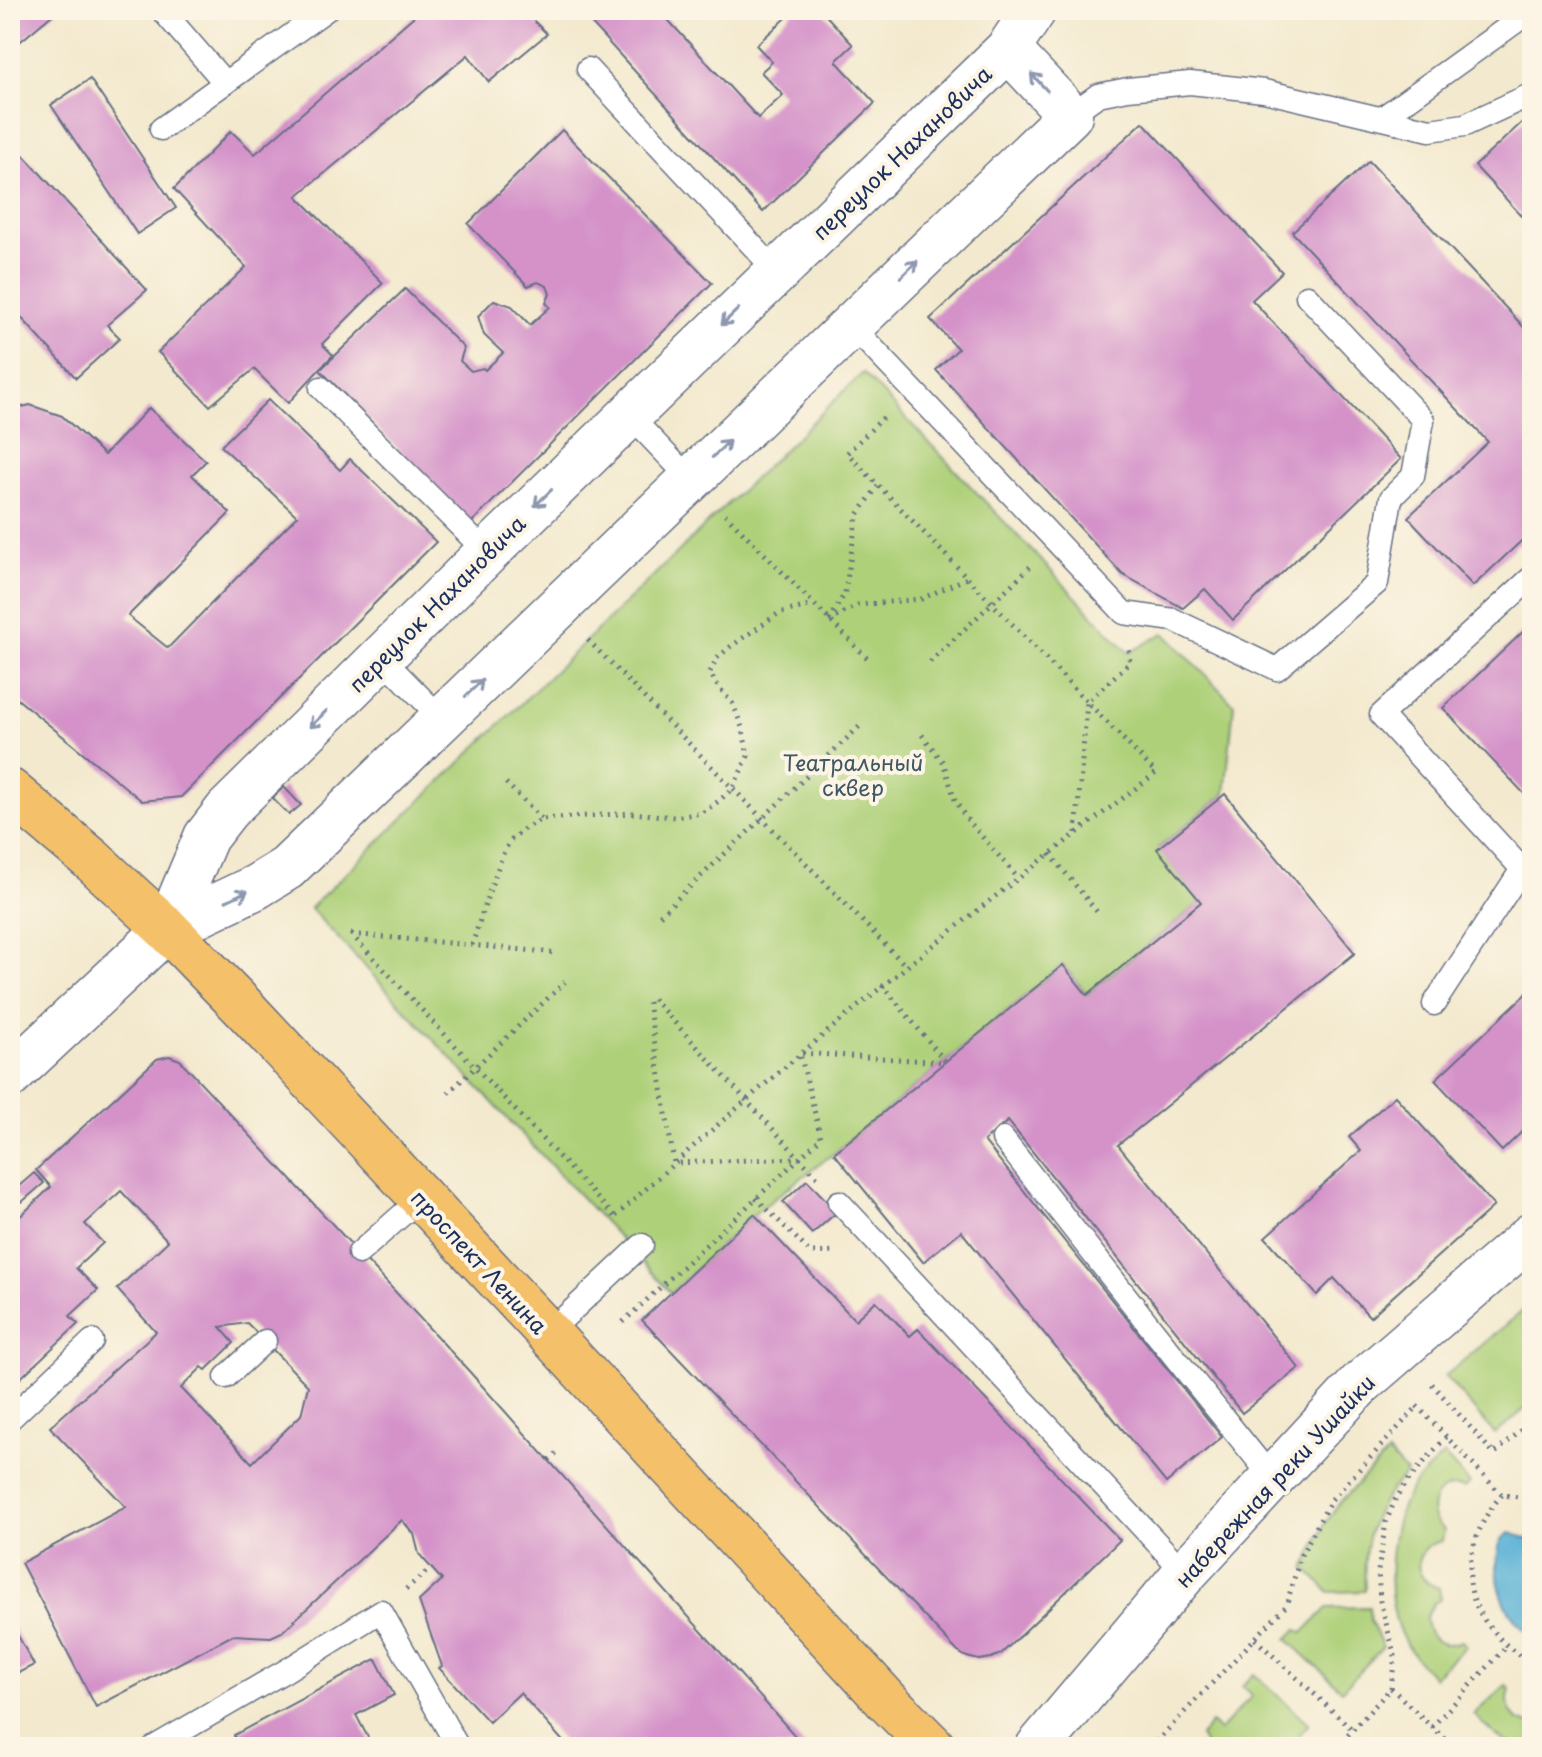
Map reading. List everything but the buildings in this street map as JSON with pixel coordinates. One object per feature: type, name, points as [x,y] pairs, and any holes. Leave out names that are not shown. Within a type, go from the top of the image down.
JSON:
[{"type":"main road","name":"проспект Ленина","points":[[10,791],[167,929],[246,1010],[933,1747]]},
{"type":"street","points":[[1008,49],[1034,10]]},
{"type":"street","name":"переулок Нахановича","points":[[10,1076],[167,929],[256,887],[287,868],[1070,115],[1008,49],[487,553],[227,810],[206,837],[167,929]]},
{"type":"street","name":"набережная реки Ушайки","points":[[1038,1747],[1185,1573],[1360,1384],[1532,1235]]},
{"type":"lane","points":[[162,10],[225,83]]},
{"type":"lane","points":[[161,129],[326,10]]},
{"type":"lane","points":[[1382,118],[1532,10]]},
{"type":"lane","points":[[588,69],[777,272]]},
{"type":"lane","points":[[1070,115],[1098,95],[1190,83],[1264,91],[1430,130],[1465,125],[1532,94]]},
{"type":"lane","points":[[851,325],[1124,613],[1174,620],[1277,669],[1377,583],[1391,498],[1413,476],[1423,420],[1307,296]]},
{"type":"lane","points":[[321,388],[487,553]]},
{"type":"lane","points":[[629,415],[690,479]]},
{"type":"lane","points":[[1434,1004],[1522,869],[1381,715],[1532,577]]},
{"type":"lane","points":[[381,657],[442,719]]},
{"type":"lane","points":[[1003,1139],[1273,1479]]},
{"type":"lane","points":[[359,1253],[421,1198]]},
{"type":"lane","points":[[839,1202],[1185,1573]]},
{"type":"lane","points":[[548,1333],[642,1245]]},
{"type":"lane","points":[[10,1419],[92,1341]]},
{"type":"lane","points":[[226,1377],[265,1341]]},
{"type":"lane","points":[[154,1747],[381,1611],[458,1747]]},
{"type":"path","points":[[557,953],[351,934],[615,1216],[745,1099],[882,985],[1156,773],[847,453],[912,390]]},
{"type":"path","points":[[690,479],[867,658]]},
{"type":"path","points":[[829,621],[845,593],[857,516],[878,486]]},
{"type":"path","points":[[930,662],[1057,542]]},
{"type":"path","points":[[829,621],[858,605],[921,599],[967,578]]},
{"type":"path","points":[[472,945],[503,854],[510,841],[525,828],[542,819],[632,813],[675,817],[702,813],[733,788],[748,756],[743,730],[733,704],[710,672],[723,653],[779,613],[813,605]]},
{"type":"path","points":[[557,607],[906,966]]},
{"type":"path","points":[[1076,833],[1087,702],[1130,662],[1124,613]]},
{"type":"path","points":[[660,915],[860,726]]},
{"type":"path","points":[[922,735],[943,762],[955,800],[966,818],[1018,878]]},
{"type":"path","points":[[506,783],[542,819]]},
{"type":"path","points":[[1050,854],[1098,913]]},
{"type":"path","points":[[448,1093],[565,982]]},
{"type":"path","points":[[800,1053],[945,1062],[882,985]]},
{"type":"path","points":[[674,1163],[651,1000],[839,1202]]},
{"type":"path","points":[[623,1322],[821,1138],[800,1053]]},
{"type":"path","points":[[674,1163],[799,1158]]},
{"type":"path","points":[[756,1198],[811,1253],[885,1252]]},
{"type":"path","points":[[1426,1378],[1494,1454],[1532,1421]]},
{"type":"path","points":[[1360,1384],[1406,1395],[1502,1495],[1528,1498],[1532,1502]]},
{"type":"path","points":[[1151,1747],[1286,1606],[1301,1555],[1331,1500],[1418,1406]]},
{"type":"path","points":[[1337,1747],[1391,1688],[1395,1656],[1380,1601],[1378,1571],[1386,1522],[1395,1500],[1410,1478],[1447,1436]]},
{"type":"path","points":[[549,1460],[559,1451]]},
{"type":"path","points":[[1502,1495],[1490,1507],[1477,1531],[1470,1582],[1475,1603],[1486,1622],[1532,1664]]},
{"type":"path","points":[[1255,1639],[1353,1730]]},
{"type":"path","points":[[1432,1727],[1508,1645]]},
{"type":"path","points":[[1391,1688],[1453,1747]]},
{"type":"green space","name":"Театральный сквер","points":[[863,373],[1129,653],[1164,633],[1234,704],[1225,794],[1158,848],[1201,902],[1087,994],[1063,965],[834,1153],[754,1214],[671,1293],[310,908]]},
{"type":"green space","points":[[1532,1303],[1532,1403],[1495,1434],[1445,1376]]},
{"type":"green space","points":[[1388,1453],[1406,1473],[1384,1500],[1371,1527],[1365,1557],[1365,1591],[1329,1592],[1305,1568],[1325,1524],[1341,1501]]},
{"type":"green space","points":[[1444,1455],[1470,1484],[1465,1488],[1446,1489],[1435,1499],[1433,1515],[1444,1530],[1442,1541],[1425,1549],[1418,1563],[1423,1578],[1439,1588],[1441,1599],[1434,1603],[1426,1617],[1429,1632],[1441,1643],[1462,1641],[1466,1646],[1433,1677],[1400,1632],[1390,1578],[1394,1537],[1405,1501],[1416,1482]]},
{"type":"green space","points":[[1369,1607],[1370,1620],[1383,1647],[1342,1690],[1287,1639],[1297,1629],[1303,1633],[1327,1608]]},
{"type":"green space","points":[[1254,1674],[1309,1724],[1288,1747],[1206,1747],[1200,1736],[1211,1723],[1219,1731],[1252,1696],[1242,1686]]},
{"type":"green space","points":[[1506,1685],[1510,1689],[1508,1702],[1511,1713],[1519,1720],[1532,1724],[1532,1747],[1506,1742],[1474,1714]]},
{"type":"water","points":[[1510,1533],[1532,1540],[1532,1635],[1510,1612],[1501,1593],[1497,1561],[1501,1541]]}]
